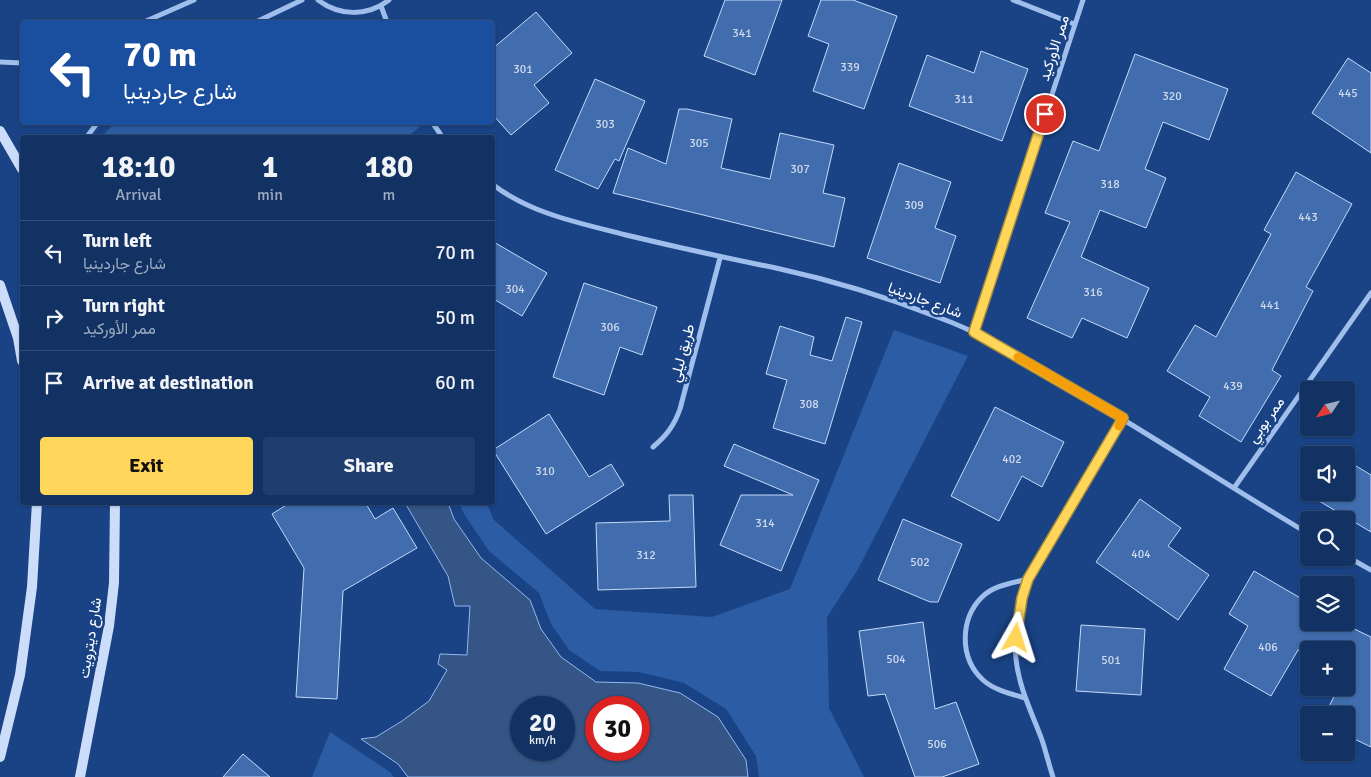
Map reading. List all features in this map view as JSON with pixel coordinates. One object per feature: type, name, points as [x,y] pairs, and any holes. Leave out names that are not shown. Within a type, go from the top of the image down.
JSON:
[{"type":"street","points":[[149,20],[194,0]]},
{"type":"street","points":[[260,20],[302,0]]},
{"type":"street","points":[[318,0],[327,6],[345,12],[363,12],[381,6],[389,0]]},
{"type":"street","points":[[1013,0],[1074,24]]},
{"type":"street","name":"ممر الأوركيد","points":[[974,332],[1083,0]]},
{"type":"street","points":[[381,6],[386,20]]},
{"type":"street","points":[[0,62],[20,63]]},
{"type":"street","points":[[0,132],[20,165]]},
{"type":"street","name":"شارع جاردينيا","points":[[495,186],[519,201],[560,218],[720,258],[833,282],[887,299],[974,332],[1123,418],[1300,528]]},
{"type":"street","name":"طريق ليلي","points":[[653,446],[665,437],[675,424],[720,258]]},
{"type":"street","points":[[0,285],[18,338],[20,350]]},
{"type":"street","name":"ممر بوبي","points":[[1234,488],[1371,293]]},
{"type":"street","points":[[1053,777],[1042,740],[1025,698],[1016,658],[1016,638],[1022,598],[1028,579],[1123,418]]},
{"type":"street","points":[[0,757],[20,675],[32,587],[37,505]]},
{"type":"street","name":"شارع ديترويت","points":[[80,777],[109,626],[114,583],[115,505]]},
{"type":"street","points":[[1355,561],[1371,570]]},
{"type":"street","points":[[1025,698],[999,690],[983,680],[972,665],[966,647],[965,629],[971,611],[983,596],[999,587],[1028,579]]},
{"type":"shaded area","points":[[113,125],[422,125],[410,135],[103,135]]},
{"type":"shaded area","points":[[894,330],[968,356],[857,571],[827,617],[829,708],[864,777],[759,777],[756,756],[726,709],[684,683],[639,672],[600,671],[569,650],[551,624],[539,593],[489,551],[460,505],[488,505],[493,519],[595,609],[712,617],[790,589]]},
{"type":"shaded area","points":[[406,505],[449,505],[454,519],[481,558],[530,600],[541,629],[561,657],[596,682],[638,683],[680,693],[718,717],[746,760],[748,777],[408,777],[398,764],[361,739],[376,737],[429,701],[447,670],[438,664],[440,654],[467,655],[470,606],[455,606],[448,576]]},
{"type":"shaded area","points":[[330,732],[390,772],[394,777],[312,777]]},
{"type":"building","points":[[725,0],[782,0],[755,75],[704,56]]},
{"type":"building","points":[[821,0],[853,0],[897,16],[864,109],[813,91],[829,44],[808,36]]},
{"type":"building","points":[[536,12],[572,53],[534,85],[549,103],[511,135],[495,117],[495,46]]},
{"type":"building","points":[[981,51],[1028,69],[1002,141],[909,106],[927,55],[974,73]]},
{"type":"building","points":[[1135,54],[1228,89],[1209,140],[1163,122],[1145,169],[1166,178],[1146,228],[1100,210],[1081,257],[1149,288],[1127,338],[1082,318],[1072,338],[1027,318],[1070,222],[1045,213],[1073,141],[1099,151]]},
{"type":"building","points":[[1348,58],[1371,73],[1371,153],[1312,113]]},
{"type":"building","points":[[595,79],[645,101],[619,161],[615,159],[598,189],[555,170]]},
{"type":"building","points":[[679,109],[732,119],[721,168],[770,179],[780,133],[834,145],[823,193],[845,198],[834,247],[613,193],[628,148],[666,164]]},
{"type":"building","points":[[899,163],[951,182],[935,228],[956,236],[940,283],[867,258]]},
{"type":"building","points":[[1296,172],[1352,204],[1306,287],[1313,291],[1272,370],[1281,376],[1241,442],[1199,416],[1210,397],[1167,371],[1195,325],[1216,337],[1271,234],[1264,230]]},
{"type":"building","points":[[495,243],[547,273],[522,316],[495,300]]},
{"type":"building","points":[[584,283],[657,307],[642,355],[620,347],[604,395],[553,377]]},
{"type":"building","points":[[846,317],[862,322],[825,444],[773,428],[787,380],[766,374],[780,326],[814,337],[810,355],[832,361]]},
{"type":"building","points":[[995,407],[1064,442],[1042,487],[1022,476],[999,521],[951,496]]},
{"type":"building","points":[[549,414],[589,477],[611,464],[624,485],[546,534],[495,453],[495,449]]},
{"type":"building","points":[[734,444],[819,480],[781,571],[720,545],[741,495],[793,495],[724,466]]},
{"type":"building","points":[[1355,465],[1371,475],[1371,532],[1355,522],[1355,511],[1336,511],[1319,501],[1355,501]]},
{"type":"building","points":[[669,495],[693,495],[696,587],[598,590],[596,523],[670,521]]},
{"type":"building","points":[[1140,499],[1181,528],[1168,546],[1209,575],[1178,620],[1096,562]]},
{"type":"building","points":[[286,505],[367,505],[375,519],[393,508],[417,548],[343,591],[337,699],[296,697],[304,568],[272,514]]},
{"type":"building","points":[[903,519],[962,544],[938,602],[930,602],[878,580]]},
{"type":"building","points":[[1254,571],[1300,598],[1300,631],[1355,631],[1355,629],[1371,637],[1371,747],[1355,739],[1355,706],[1329,706],[1334,696],[1355,696],[1355,641],[1300,641],[1300,650],[1298,650],[1271,696],[1224,669],[1248,626],[1229,614]]},
{"type":"building","points":[[923,622],[935,709],[956,702],[979,764],[942,777],[915,777],[885,694],[868,696],[859,631]]},
{"type":"building","points":[[1081,625],[1145,629],[1141,695],[1076,691]]},
{"type":"building","points":[[243,754],[270,777],[223,777]]},
{"type":"slow traffic","points":[[1018,357],[1123,418],[1119,426]]},
{"type":"route","points":[[1016,638],[1022,598],[1028,579],[1123,418],[974,332],[1045,114]]}]
